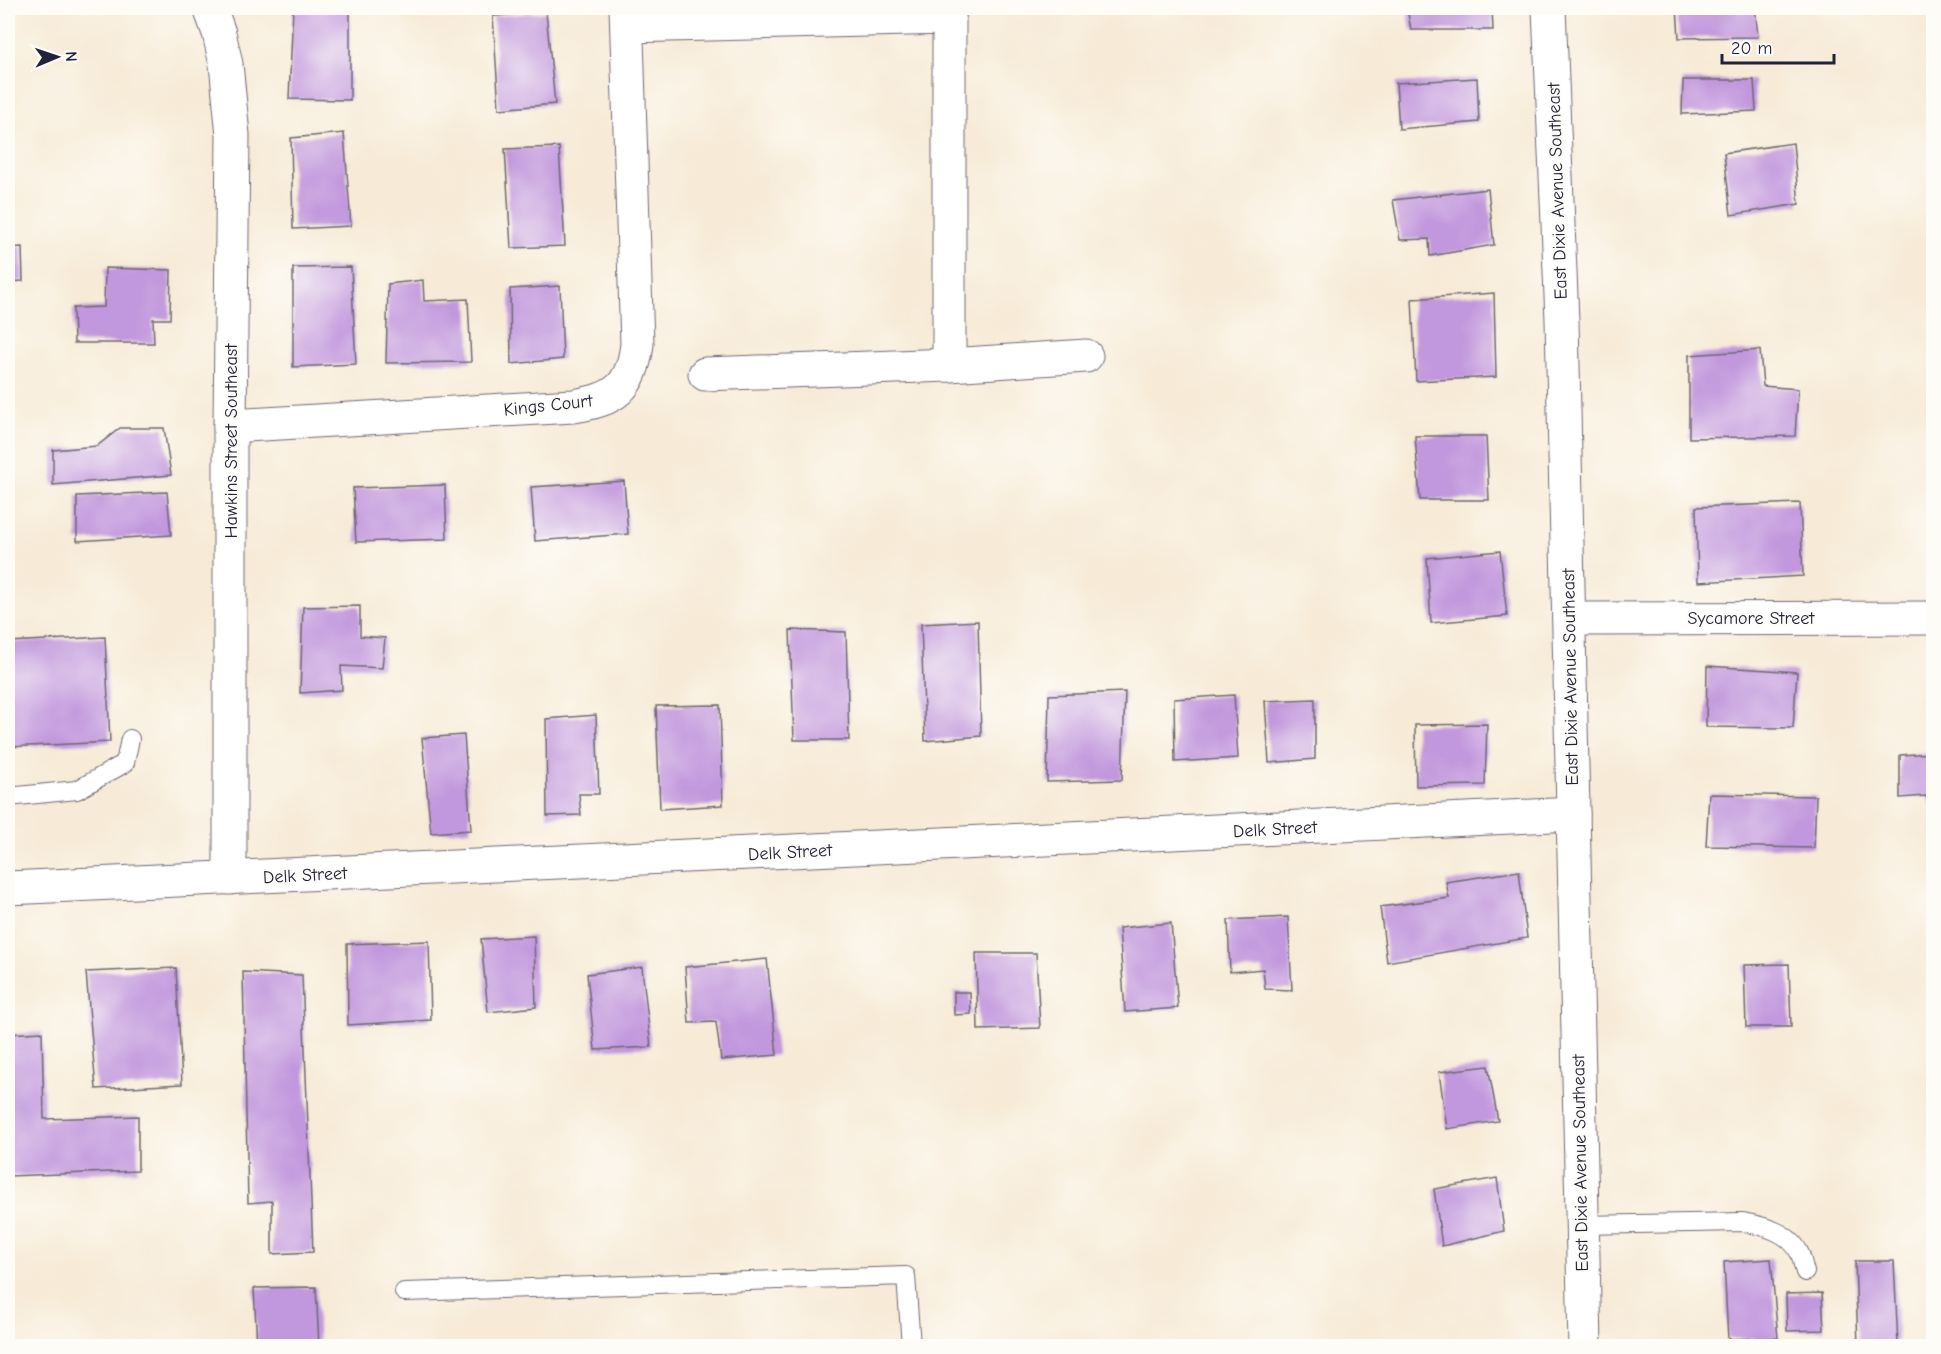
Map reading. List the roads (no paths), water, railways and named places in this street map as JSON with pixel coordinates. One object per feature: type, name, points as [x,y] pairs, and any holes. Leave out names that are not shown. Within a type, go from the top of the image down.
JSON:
[{"type":"street","name":"Hawkins Street Southeast","points":[[210,8],[226,64],[233,135],[230,426],[230,878]]},
{"type":"street","name":"East Dixie Avenue Southeast","points":[[1549,8],[1562,320],[1585,1347]]},
{"type":"street","points":[[626,17],[949,13],[949,364]]},
{"type":"street","name":"Kings Court","points":[[230,426],[573,406],[595,403],[615,393],[627,382],[635,362],[637,344],[626,17]]},
{"type":"street","points":[[705,374],[1086,356]]},
{"type":"street","name":"Sycamore Street","points":[[1569,619],[1934,618]]},
{"type":"street","name":"Delk Street","points":[[8,888],[1572,814]]},
{"type":"lane","points":[[8,797],[77,790],[125,764],[130,739]]},
{"type":"lane","points":[[1582,1225],[1743,1222],[1762,1226],[1792,1242],[1800,1254],[1805,1272]]},
{"type":"lane","points":[[404,1292],[906,1276],[911,1347]]}]
